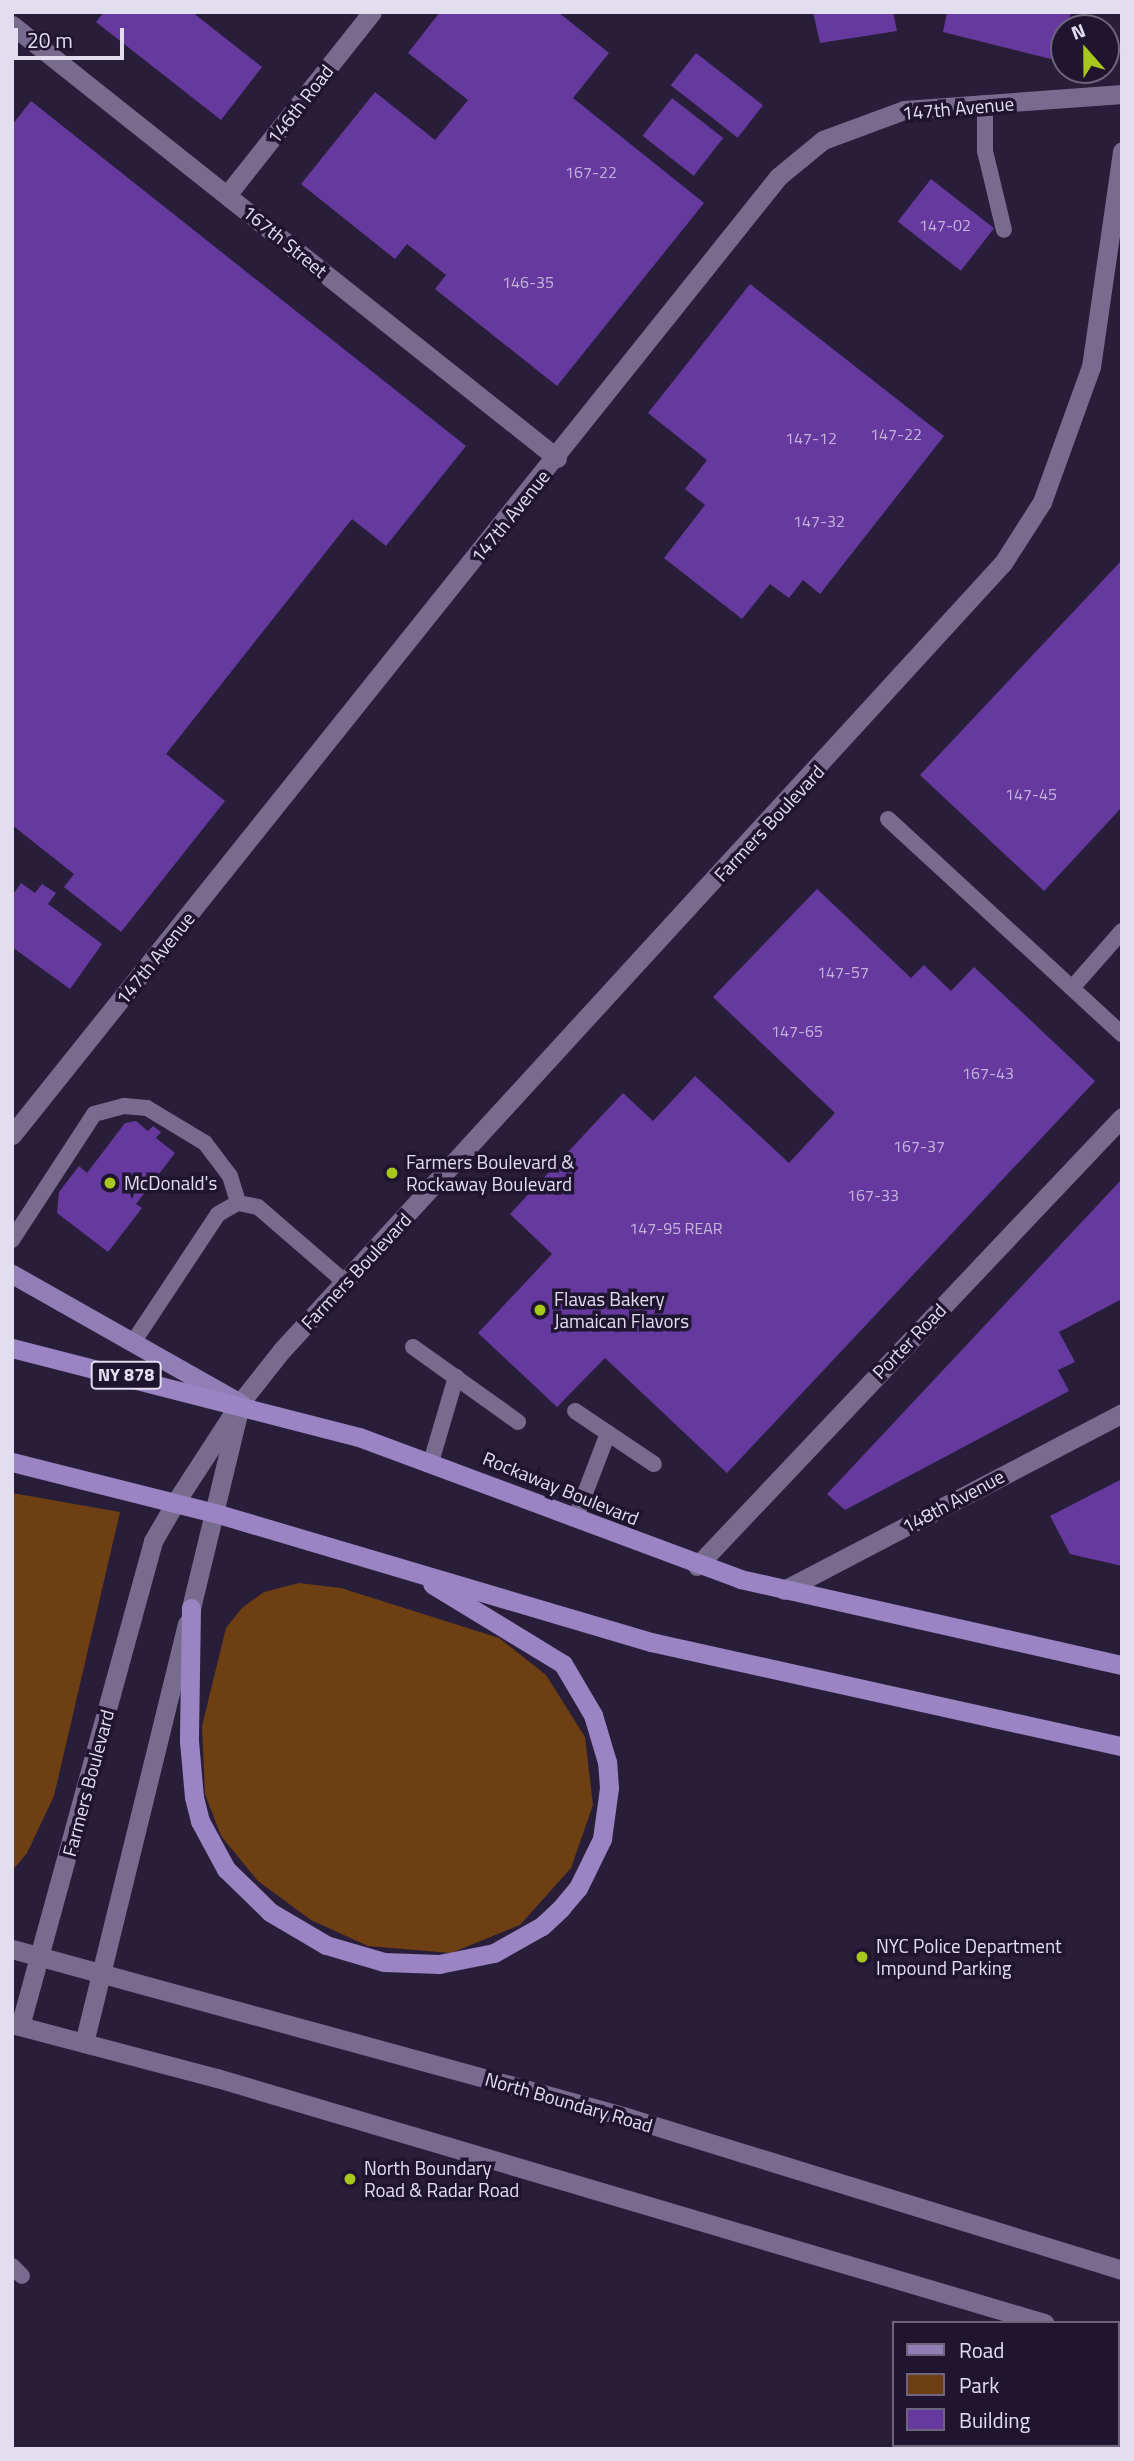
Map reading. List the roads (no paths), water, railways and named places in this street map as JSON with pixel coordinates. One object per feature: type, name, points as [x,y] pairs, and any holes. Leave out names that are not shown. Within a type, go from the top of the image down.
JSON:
[{"type":"highway","name":"NY 878","points":[[12,1348],[240,1403]]},
{"type":"highway","name":"Rockaway Boulevard","points":[[240,1403],[431,1461],[697,1566],[784,1590],[1122,1665]]},
{"type":"highway","points":[[12,1462],[215,1513],[651,1642],[1122,1746]]},
{"type":"highway","points":[[191,1608],[189,1741],[194,1797],[200,1821],[226,1868],[270,1912],[326,1945],[384,1962],[467,1961],[511,1945],[542,1926],[578,1888],[602,1839],[609,1788],[607,1762],[593,1715],[563,1664],[408,1569]]},
{"type":"main road","name":"Rockaway Boulevard","points":[[12,1274],[240,1403]]},
{"type":"street","name":"146th Road","points":[[227,195],[372,12]]},
{"type":"street","name":"167th Street","points":[[12,24],[557,458]]},
{"type":"street","name":"147th Avenue","points":[[12,1135],[557,458],[757,200],[802,156],[823,141],[878,117],[926,107],[1122,94]]},
{"type":"street","name":"Farmers Boulevard","points":[[16,2025],[41,1956],[153,1541],[175,1503],[240,1403],[345,1282],[1003,563],[1042,502],[1080,402],[1098,335],[1117,223],[1122,151]]},
{"type":"street","name":"Porter Road","points":[[697,1566],[1122,1117]]},
{"type":"street","points":[[84,2043],[240,1403]]},
{"type":"street","name":"148th Avenue","points":[[784,1590],[1122,1413]]},
{"type":"street","name":"North Boundary Road","points":[[12,1949],[623,2116],[1122,2270]]},
{"type":"street","points":[[16,2025],[230,2081],[1037,2321]]},
{"type":"lane","points":[[985,103],[985,151],[1004,230]]},
{"type":"lane","points":[[888,819],[1122,1034]]},
{"type":"lane","points":[[1072,988],[1122,931]]},
{"type":"lane","points":[[12,1240],[94,1114],[124,1105],[147,1108],[205,1143],[230,1176],[238,1203]]},
{"type":"lane","points":[[134,1341],[218,1214],[238,1203],[258,1207],[345,1282]]},
{"type":"lane","points":[[413,1347],[518,1422]]},
{"type":"lane","points":[[431,1461],[456,1377]]},
{"type":"lane","points":[[575,1411],[654,1464]]},
{"type":"lane","points":[[576,1517],[608,1433]]},
{"type":"place","name":"Farmers Boulevard & Rockaway Boulevard","points":[[392,1173]]},
{"type":"place","name":"McDonald's","points":[[110,1183]]},
{"type":"place","name":"Flavas Bakery Jamaican Flavors","points":[[540,1310]]},
{"type":"place","name":"NYC Police Department Impound Parking","points":[[862,1957]]},
{"type":"place","name":"North Boundary Road & Radar Road","points":[[350,2179]]}]
